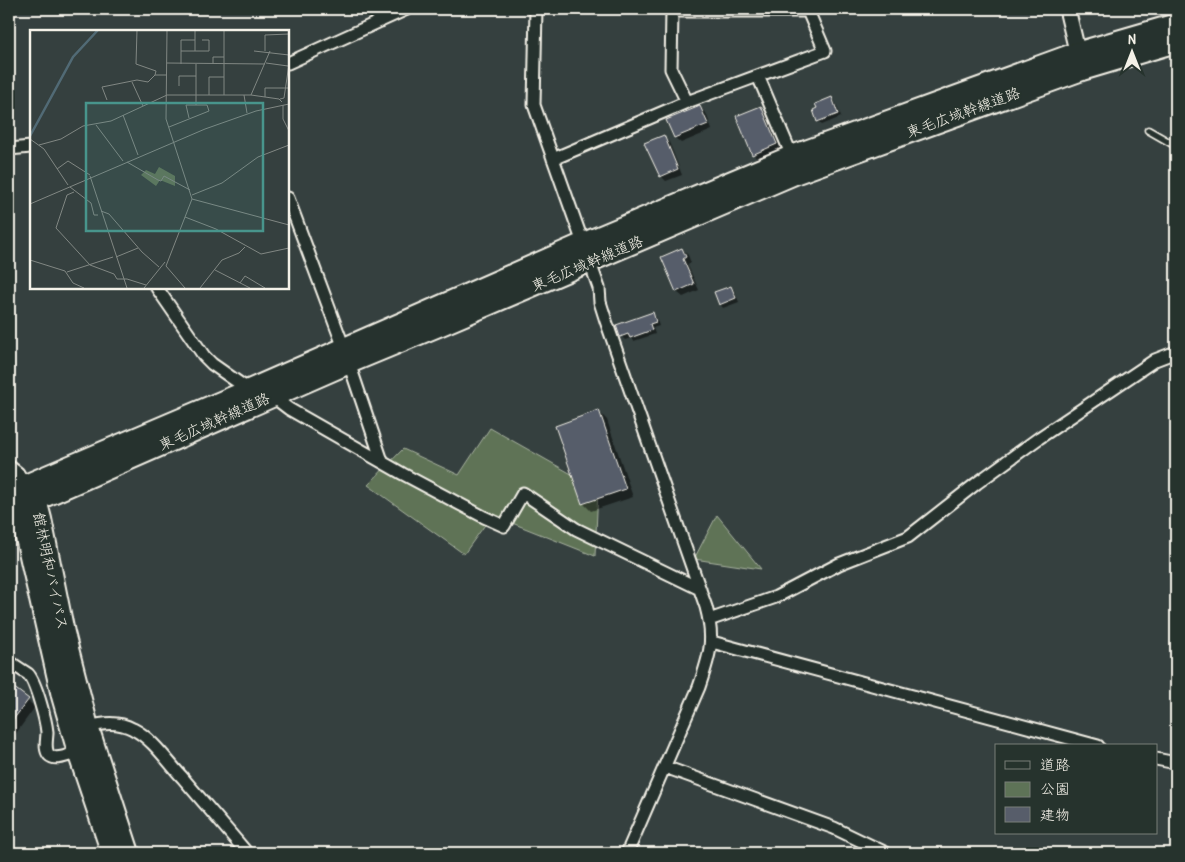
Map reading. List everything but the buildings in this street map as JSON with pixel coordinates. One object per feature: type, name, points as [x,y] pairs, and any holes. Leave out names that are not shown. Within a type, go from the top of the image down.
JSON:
[{"type":"highway","name":"東毛広域幹線道路","points":[[586,253],[797,173],[1176,24]]},
{"type":"highway","name":"東毛広域幹線道路","points":[[19,499],[249,390],[347,356],[586,253],[792,156],[1079,62],[1176,42]]},
{"type":"highway","name":"東毛広域幹線道路","points":[[19,499],[272,396],[347,356]]},
{"type":"highway","name":"館林明和バイパス","points":[[19,499],[42,525],[64,633],[88,727],[129,853]]},
{"type":"highway","name":"館林明和バイパス","points":[[19,499],[47,636],[78,752],[112,853]]},
{"type":"street","points":[[375,9],[381,21]]},
{"type":"street","points":[[289,63],[407,9]]},
{"type":"street","points":[[536,9],[534,105],[598,288],[606,321],[700,589],[709,620],[712,642],[699,686],[627,853]]},
{"type":"street","points":[[553,159],[687,102],[825,51],[808,11],[734,9],[672,11],[671,69],[687,102]]},
{"type":"street","points":[[1067,9],[1079,62]]},
{"type":"street","points":[[758,76],[792,156]]},
{"type":"street","points":[[9,149],[30,147]]},
{"type":"street","points":[[289,201],[347,356],[382,461]]},
{"type":"street","points":[[158,289],[204,356],[212,364],[249,390]]},
{"type":"street","points":[[709,620],[776,597],[839,564],[908,538],[976,483],[1039,438],[1155,360],[1175,355]]},
{"type":"street","points":[[272,396],[289,409],[484,517],[504,526],[523,493],[576,529],[700,589]]},
{"type":"street","points":[[9,466],[18,473],[19,499]]},
{"type":"street","points":[[712,642],[1091,744]]},
{"type":"street","points":[[9,662],[34,681],[46,728],[46,748],[48,754],[56,758],[78,752]]},
{"type":"street","points":[[88,727],[104,723],[120,724],[142,734],[247,853]]},
{"type":"street","points":[[1158,758],[1176,763]]},
{"type":"street","points":[[665,767],[834,828],[886,853]]},
{"type":"lane","points":[[1148,130],[1176,146]]},
{"type":"green space","points":[[490,428],[598,489],[595,556],[492,515],[464,554],[368,485],[403,449],[459,475]]},
{"type":"green space","points":[[717,515],[761,569],[694,559]]}]
